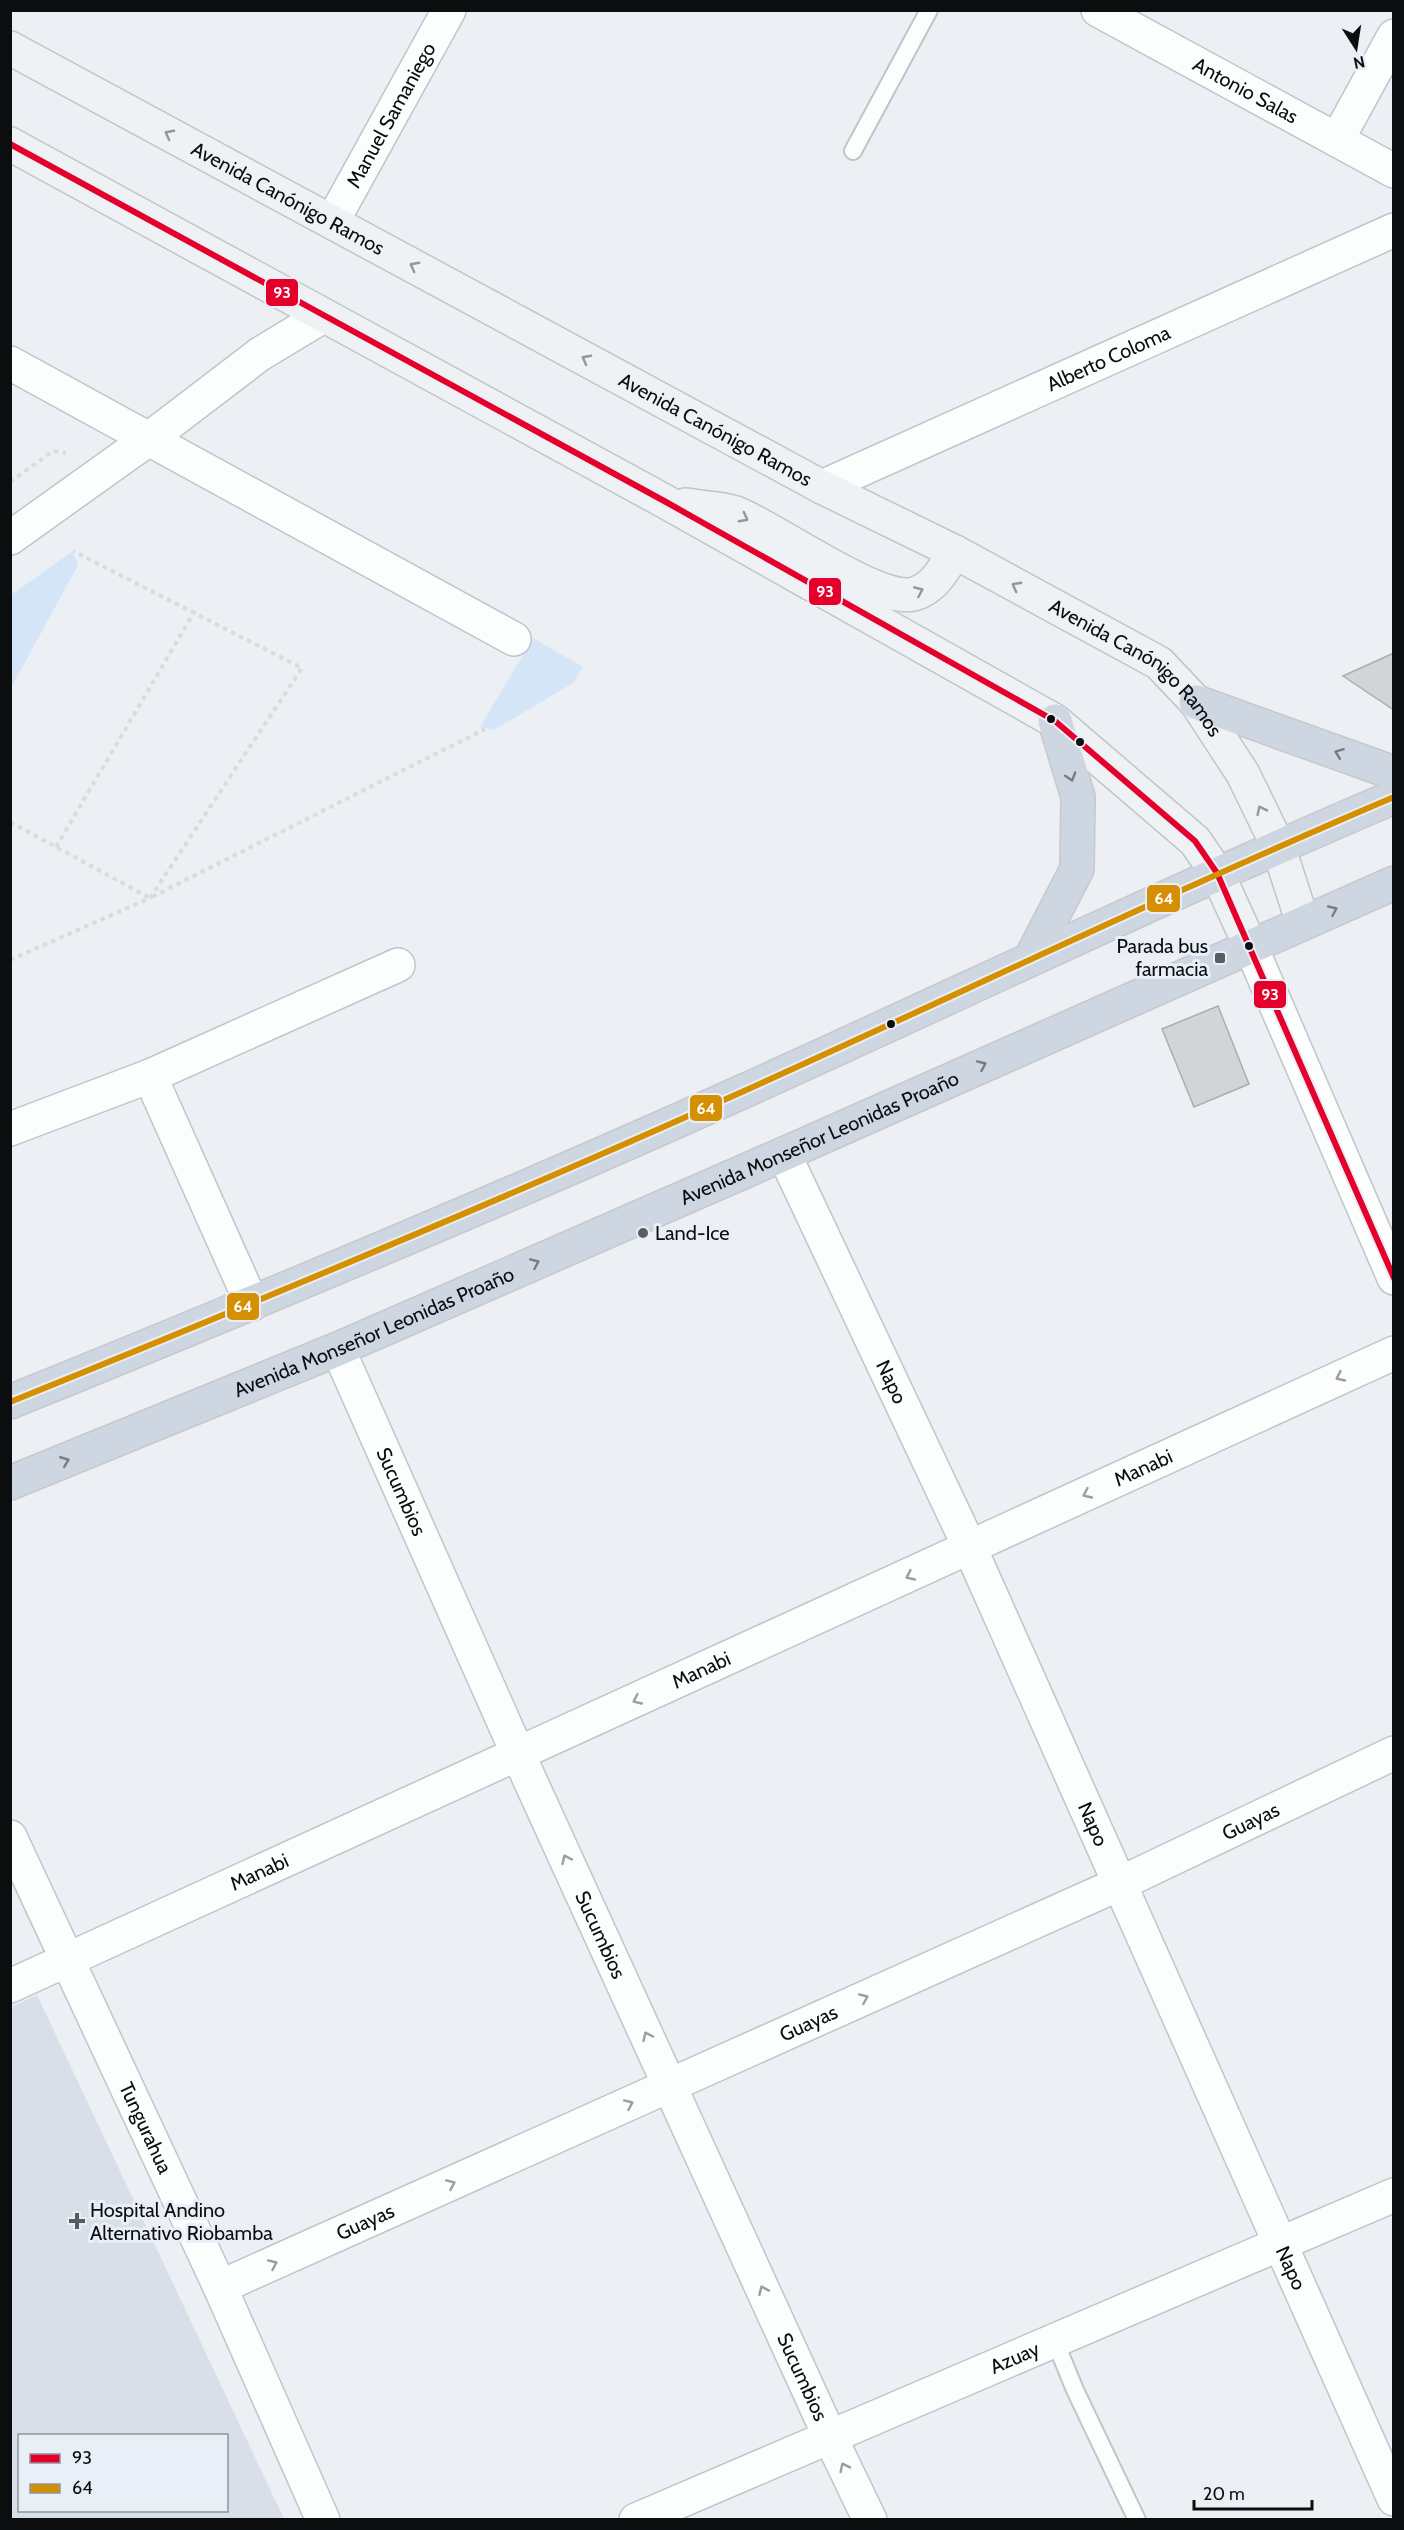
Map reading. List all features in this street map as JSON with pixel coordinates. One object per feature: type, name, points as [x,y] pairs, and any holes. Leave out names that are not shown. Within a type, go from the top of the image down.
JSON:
[{"type":"highway","points":[[1196,702],[1394,774]]},
{"type":"highway","points":[[1032,958],[1077,869],[1077,797],[1055,721]]},
{"type":"highway","points":[[10,1402],[252,1304],[744,1091],[1217,873],[1394,797]]},
{"type":"highway","name":"Avenida Monseñor Leonidas Proaño","points":[[10,1483],[338,1348],[784,1154],[1250,945],[1394,883]]},
{"type":"main road","name":"Avenida Canónigo Ramos","points":[[10,48],[822,487],[955,552],[1159,663],[1196,702],[1243,774],[1278,846],[1303,923]]},
{"type":"main road","points":[[10,144],[666,502],[1055,721],[1195,841],[1217,873],[1250,945]]},
{"type":"main road","points":[[666,502],[735,513],[837,569],[899,596],[915,594],[933,584],[955,552]]},
{"type":"street","name":"Manuel Samaniego","points":[[332,222],[449,10]]},
{"type":"street","name":"Antonio Salas","points":[[1098,10],[1394,171]]},
{"type":"street","points":[[1337,140],[1394,36]]},
{"type":"street","name":"Alberto Coloma","points":[[822,487],[1394,230]]},
{"type":"street","points":[[10,538],[150,438],[260,354],[323,316]]},
{"type":"street","points":[[10,363],[514,639]]},
{"type":"street","points":[[1250,945],[1394,1278]]},
{"type":"street","points":[[10,1129],[150,1076],[398,965]]},
{"type":"street","points":[[150,1076],[252,1304]]},
{"type":"street","name":"Napo","points":[[784,1154],[970,1548],[1279,2246],[1394,2499]]},
{"type":"street","name":"Sucumbios","points":[[338,1348],[518,1754],[870,2520]]},
{"type":"street","name":"Manabi","points":[[10,1986],[1394,1353]]},
{"type":"street","name":"Guayas","points":[[220,2288],[1120,1883],[1394,1753]]},
{"type":"street","name":"Tungurahua","points":[[10,1837],[220,2288],[323,2520]]},
{"type":"street","name":"Azuay","points":[[636,2520],[1394,2195]]},
{"type":"lane","points":[[853,151],[929,10]]},
{"type":"lane","points":[[1055,2341],[1075,2390],[1137,2520]]},
{"type":"path","points":[[73,551],[195,611],[302,668],[150,898]]},
{"type":"path","points":[[56,847],[195,611]]},
{"type":"path","points":[[10,960],[150,898],[485,729]]},
{"type":"path","points":[[10,822],[150,898]]},
{"type":"shaded area","points":[[73,551],[78,565],[11,688],[11,595]]},
{"type":"shaded area","points":[[533,638],[583,667],[573,683],[494,730],[480,727]]},
{"type":"shaded area","name":"Hospital Andino Alternativo Riobamba","points":[[37,1995],[284,2519],[11,2519],[11,2007]]},
{"type":"building","points":[[1394,653],[1394,710],[1343,676]]},
{"type":"building","points":[[1218,1006],[1249,1084],[1194,1107],[1162,1029]]},
{"type":"transit line","name":"93","points":[[10,144],[666,502],[1055,721],[1195,841],[1217,873],[1394,1278]]},
{"type":"transit line","name":"64","points":[[10,1402],[562,1172],[1231,868],[1394,797]]},
{"type":"place","name":"Parada bus farmacia","points":[[1220,958]]},
{"type":"place","name":"Land-Ice","points":[[643,1233]]},
{"type":"place","name":"Hospital Andino Alternativo Riobamba","points":[[77,2221]]}]
